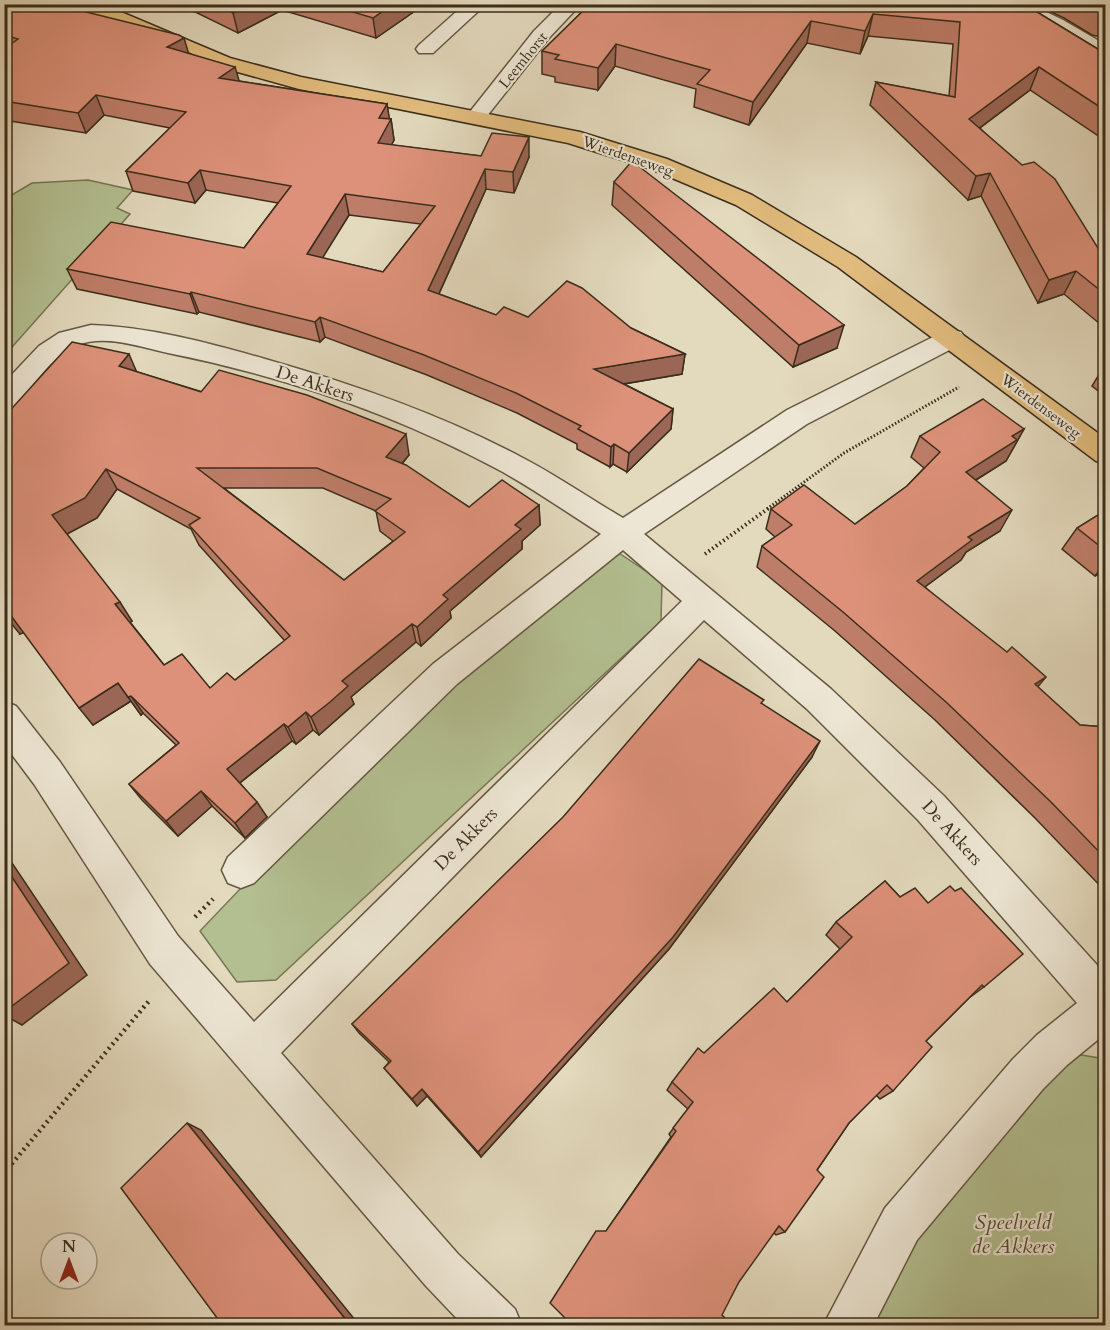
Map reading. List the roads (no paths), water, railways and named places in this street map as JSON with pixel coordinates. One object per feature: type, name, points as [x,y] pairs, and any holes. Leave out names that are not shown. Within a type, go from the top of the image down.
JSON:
[{"type":"main road","name":"Wierdenseweg","points":[[85,4],[223,62],[299,82],[572,137],[659,164],[744,200],[847,262],[1106,454]]},
{"type":"street","points":[[426,49],[477,4]]},
{"type":"street","name":"Leemhorst","points":[[476,117],[541,35],[572,4]]},
{"type":"street","points":[[1002,4],[1046,20],[1106,54]]},
{"type":"street","name":"De Akkers","points":[[4,401],[48,352],[68,339],[91,333],[116,334],[218,354],[324,385],[408,416],[511,464],[623,532],[819,699],[931,808],[1106,1006],[1052,1050],[1028,1074],[901,1224],[847,1326]]},
{"type":"street","points":[[241,870],[445,674],[623,532],[797,417],[952,338]]},
{"type":"street","name":"De Akkers","points":[[253,1052],[704,600]]},
{"type":"street","points":[[4,716],[47,773],[171,958],[442,1270],[498,1326]]},
{"type":"park label","name":"Speelveld de Akkers","points":[[1013,1234]]}]
